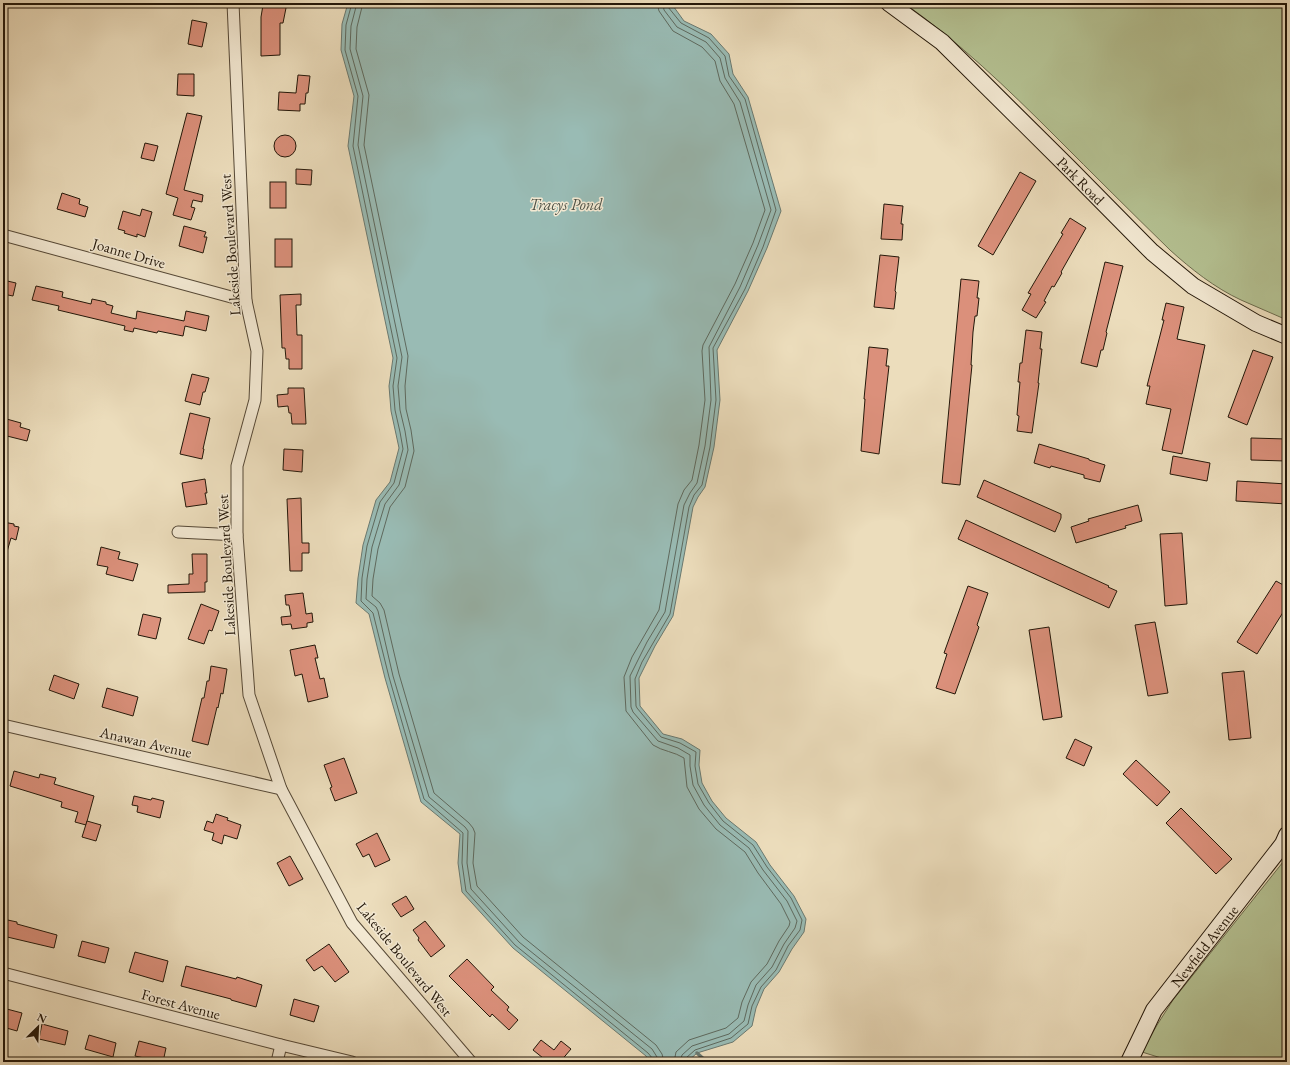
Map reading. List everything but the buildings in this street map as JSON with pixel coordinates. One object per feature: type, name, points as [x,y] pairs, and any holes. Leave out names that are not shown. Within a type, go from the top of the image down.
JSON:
[{"type":"main road","name":"Park Road","points":[[889,3],[942,42],[1070,168],[1152,252],[1193,286],[1256,323],[1287,336]]},
{"type":"main road","name":"Newfield Avenue","points":[[1130,1062],[1154,1010],[1283,844],[1287,835]]},
{"type":"street","name":"Lakeside Boulevard West","points":[[233,3],[246,301],[257,351],[255,400],[237,466],[236,535],[249,695],[281,790],[352,923],[472,1062]]},
{"type":"street","name":"Joanne Drive","points":[[3,235],[246,301]]},
{"type":"street","points":[[178,532],[236,535]]},
{"type":"street","name":"Anawan Avenue","points":[[3,725],[281,790]]},
{"type":"street","name":"Forest Avenue","points":[[3,973],[352,1062]]},
{"type":"street","points":[[277,1062],[281,1045]]},
{"type":"green space","points":[[904,3],[1287,3],[1287,320],[1231,295],[1204,278],[1186,264],[1001,83],[944,33]]},
{"type":"green space","points":[[1287,857],[1287,1062],[1174,1062],[1142,1052],[1173,1000]]},
{"type":"water","name":"Tracys Pond","points":[[348,3],[671,3],[684,21],[711,34],[729,54],[733,74],[748,97],[781,211],[748,291],[717,350],[720,400],[714,447],[705,487],[693,507],[673,616],[655,646],[639,678],[640,706],[663,734],[682,739],[700,750],[699,765],[702,783],[712,801],[726,818],[756,842],[770,865],[794,896],[806,919],[804,932],[779,972],[764,989],[756,1008],[752,1026],[733,1042],[697,1053],[687,1062],[650,1062],[646,1056],[513,948],[462,892],[458,863],[460,834],[421,802],[385,678],[369,614],[356,603],[363,545],[376,500],[390,482],[399,448],[391,411],[389,386],[393,358],[348,146],[354,96],[341,50],[342,24]]},
{"type":"waterway","points":[[697,1053],[707,1062]]}]
